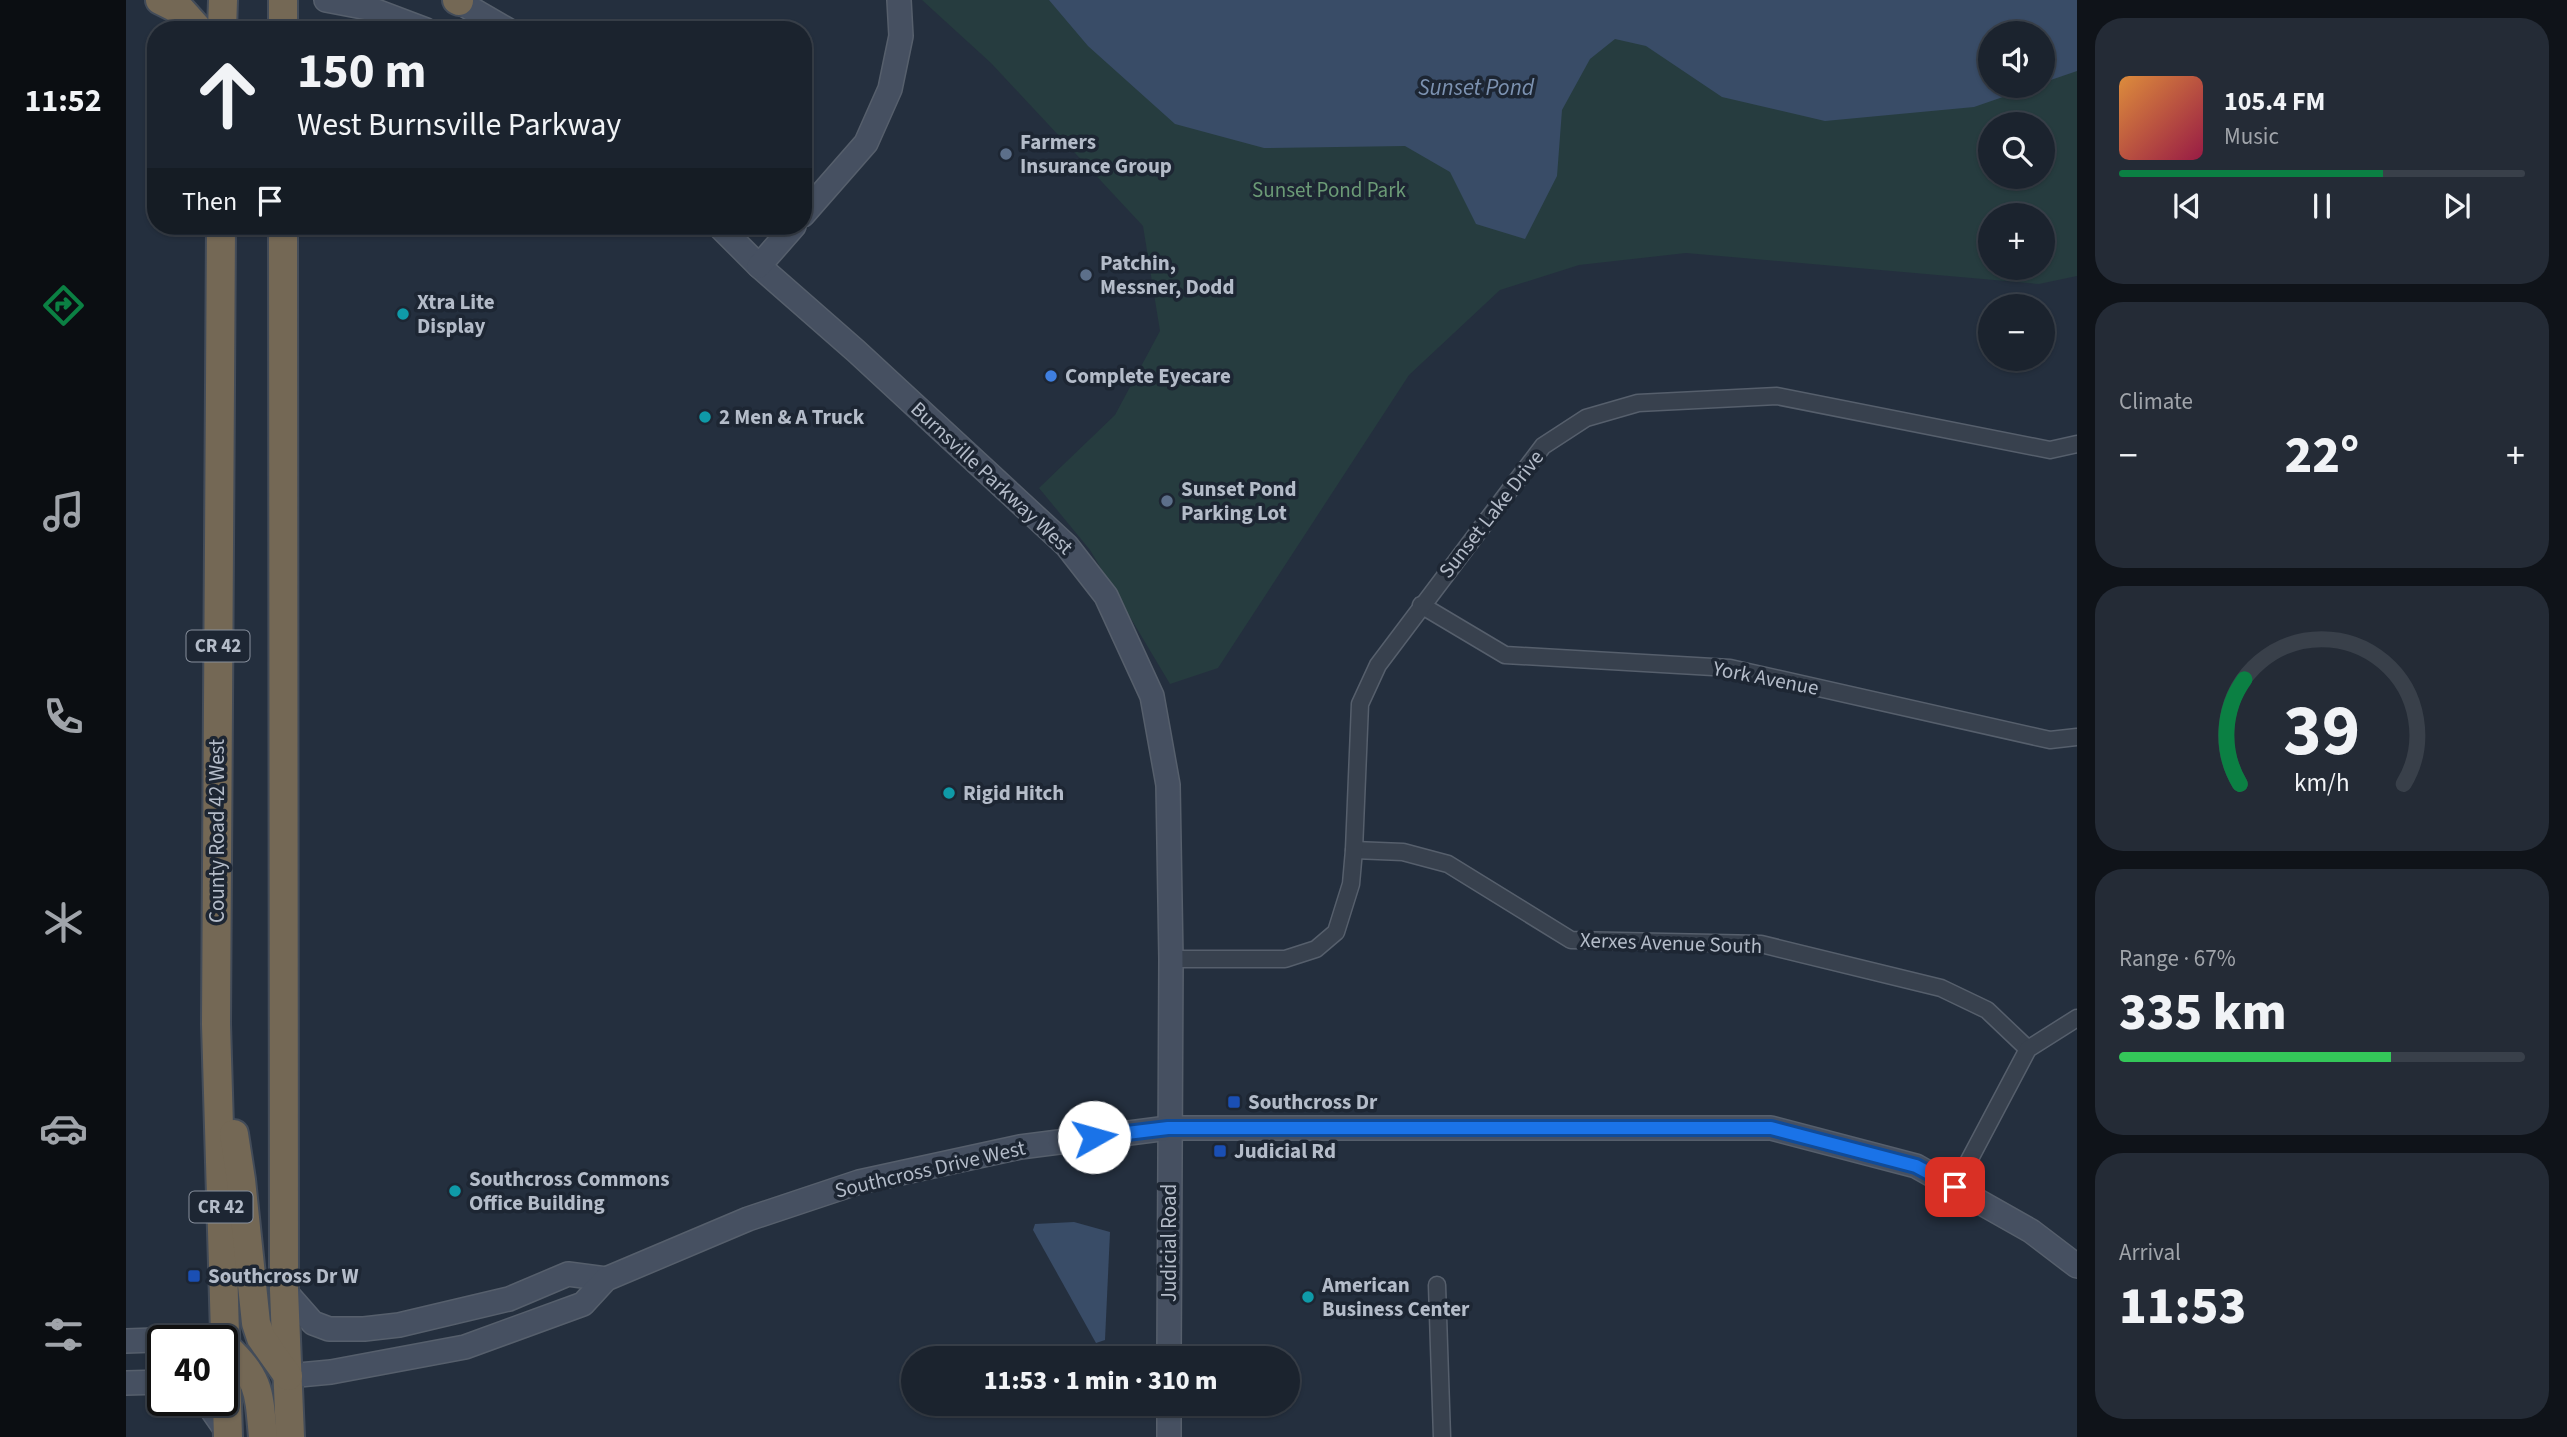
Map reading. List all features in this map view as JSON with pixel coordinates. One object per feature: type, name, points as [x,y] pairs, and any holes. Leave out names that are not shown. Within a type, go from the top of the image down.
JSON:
[{"type":"highway","points":[[160,0],[182,11],[191,21]]},
{"type":"highway","points":[[222,21],[223,0]]},
{"type":"highway","points":[[283,0],[283,21]]},
{"type":"highway","name":"County Road 42 West","points":[[221,235],[216,1024],[223,1325]]},
{"type":"highway","points":[[283,235],[284,1290],[290,1437]]},
{"type":"highway","points":[[216,1024],[241,1181],[256,1323],[261,1338],[288,1376]]},
{"type":"highway","points":[[238,1359],[255,1382],[263,1437]]},
{"type":"highway","name":"County Road 42 West","points":[[227,1416],[228,1435]]},
{"type":"street","points":[[326,0],[368,8],[402,21]]},
{"type":"street","points":[[457,0],[493,21]]},
{"type":"street","points":[[812,205],[866,143],[890,89],[901,36],[899,0]]},
{"type":"street","name":"Burnsville Parkway West","points":[[728,235],[1068,546],[1105,596],[1152,696],[1168,785],[1171,959],[1168,1128]]},
{"type":"street","points":[[759,266],[786,235]]},
{"type":"street","name":"Sunset Lake Drive","points":[[1171,959],[1285,959],[1316,949],[1336,932],[1351,884],[1360,704],[1377,665],[1543,446],[1586,418],[1638,403],[1777,396],[2050,450],[2077,444]]},
{"type":"street","name":"York Avenue","points":[[1421,605],[1505,655],[1730,668],[2050,740],[2077,737]]},
{"type":"street","name":"Xerxes Avenue South","points":[[1354,850],[1403,852],[1448,864],[1571,940],[1761,944],[1941,988],[1987,1010],[2028,1048]]},
{"type":"street","points":[[1955,1187],[2028,1048],[2077,1018]]},
{"type":"street","name":"Southcross Drive West","points":[[288,1376],[331,1372],[465,1347],[583,1304],[606,1279],[748,1219],[859,1182],[1020,1147],[1168,1128],[1771,1128],[1916,1166],[2031,1231],[2077,1266]]},
{"type":"street","name":"Judicial Road","points":[[1168,1128],[1169,1346]]},
{"type":"street","points":[[284,1290],[313,1323],[329,1329],[364,1329],[399,1325],[509,1299],[568,1274],[606,1279]]},
{"type":"street","points":[[1437,1285],[1442,1437]]},
{"type":"street","points":[[126,1341],[147,1340]]},
{"type":"street","points":[[126,1382],[147,1382]]},
{"type":"street","points":[[216,1416],[228,1435]]},
{"type":"street","points":[[1169,1416],[1169,1437]]},
{"type":"green space","name":"Sunset Pond Park","points":[[922,0],[2077,0],[2077,276],[2039,284],[1993,280],[2055,280],[2055,203],[1978,203],[1978,279],[1686,253],[1579,265],[1500,290],[1409,375],[1218,668],[1170,684],[1090,550],[1039,488],[1115,415],[1160,331],[1143,226],[991,63]]},
{"type":"water","name":"Sunset Pond","points":[[1049,0],[2077,0],[2077,71],[2055,79],[2055,21],[1978,21],[1978,98],[2000,98],[1974,107],[1825,121],[1722,97],[1646,46],[1615,39],[1590,59],[1562,110],[1557,176],[1525,239],[1476,224],[1450,172],[1405,146],[1264,148],[1175,124],[1088,46]]},
{"type":"water","points":[[1074,1222],[1110,1232],[1105,1340],[1096,1343],[1033,1230],[1035,1224]]},
{"type":"place","name":"Farmers Insurance Group","points":[[1006,154]]},
{"type":"place","name":"Patchin, Messner, Dodd","points":[[1086,275]]},
{"type":"place","name":"Xtra Lite Display","points":[[403,314]]},
{"type":"place","name":"Complete Eyecare","points":[[1051,376]]},
{"type":"place","name":"2 Men & A Truck","points":[[705,417]]},
{"type":"place","name":"Sunset Pond Parking Lot","points":[[1167,501]]},
{"type":"place","name":"Rigid Hitch","points":[[949,793]]},
{"type":"place","name":"Southcross Dr","points":[[1234,1102]]},
{"type":"place","name":"Judicial Rd","points":[[1220,1151]]},
{"type":"place","name":"Southcross Commons Office Building","points":[[455,1191]]},
{"type":"place","name":"Southcross Dr W","points":[[194,1276]]},
{"type":"place","name":"American Business Center","points":[[1308,1297]]},
{"type":"route","points":[[1094,1137],[1168,1128],[1771,1128],[1916,1166],[1955,1187]]}]
